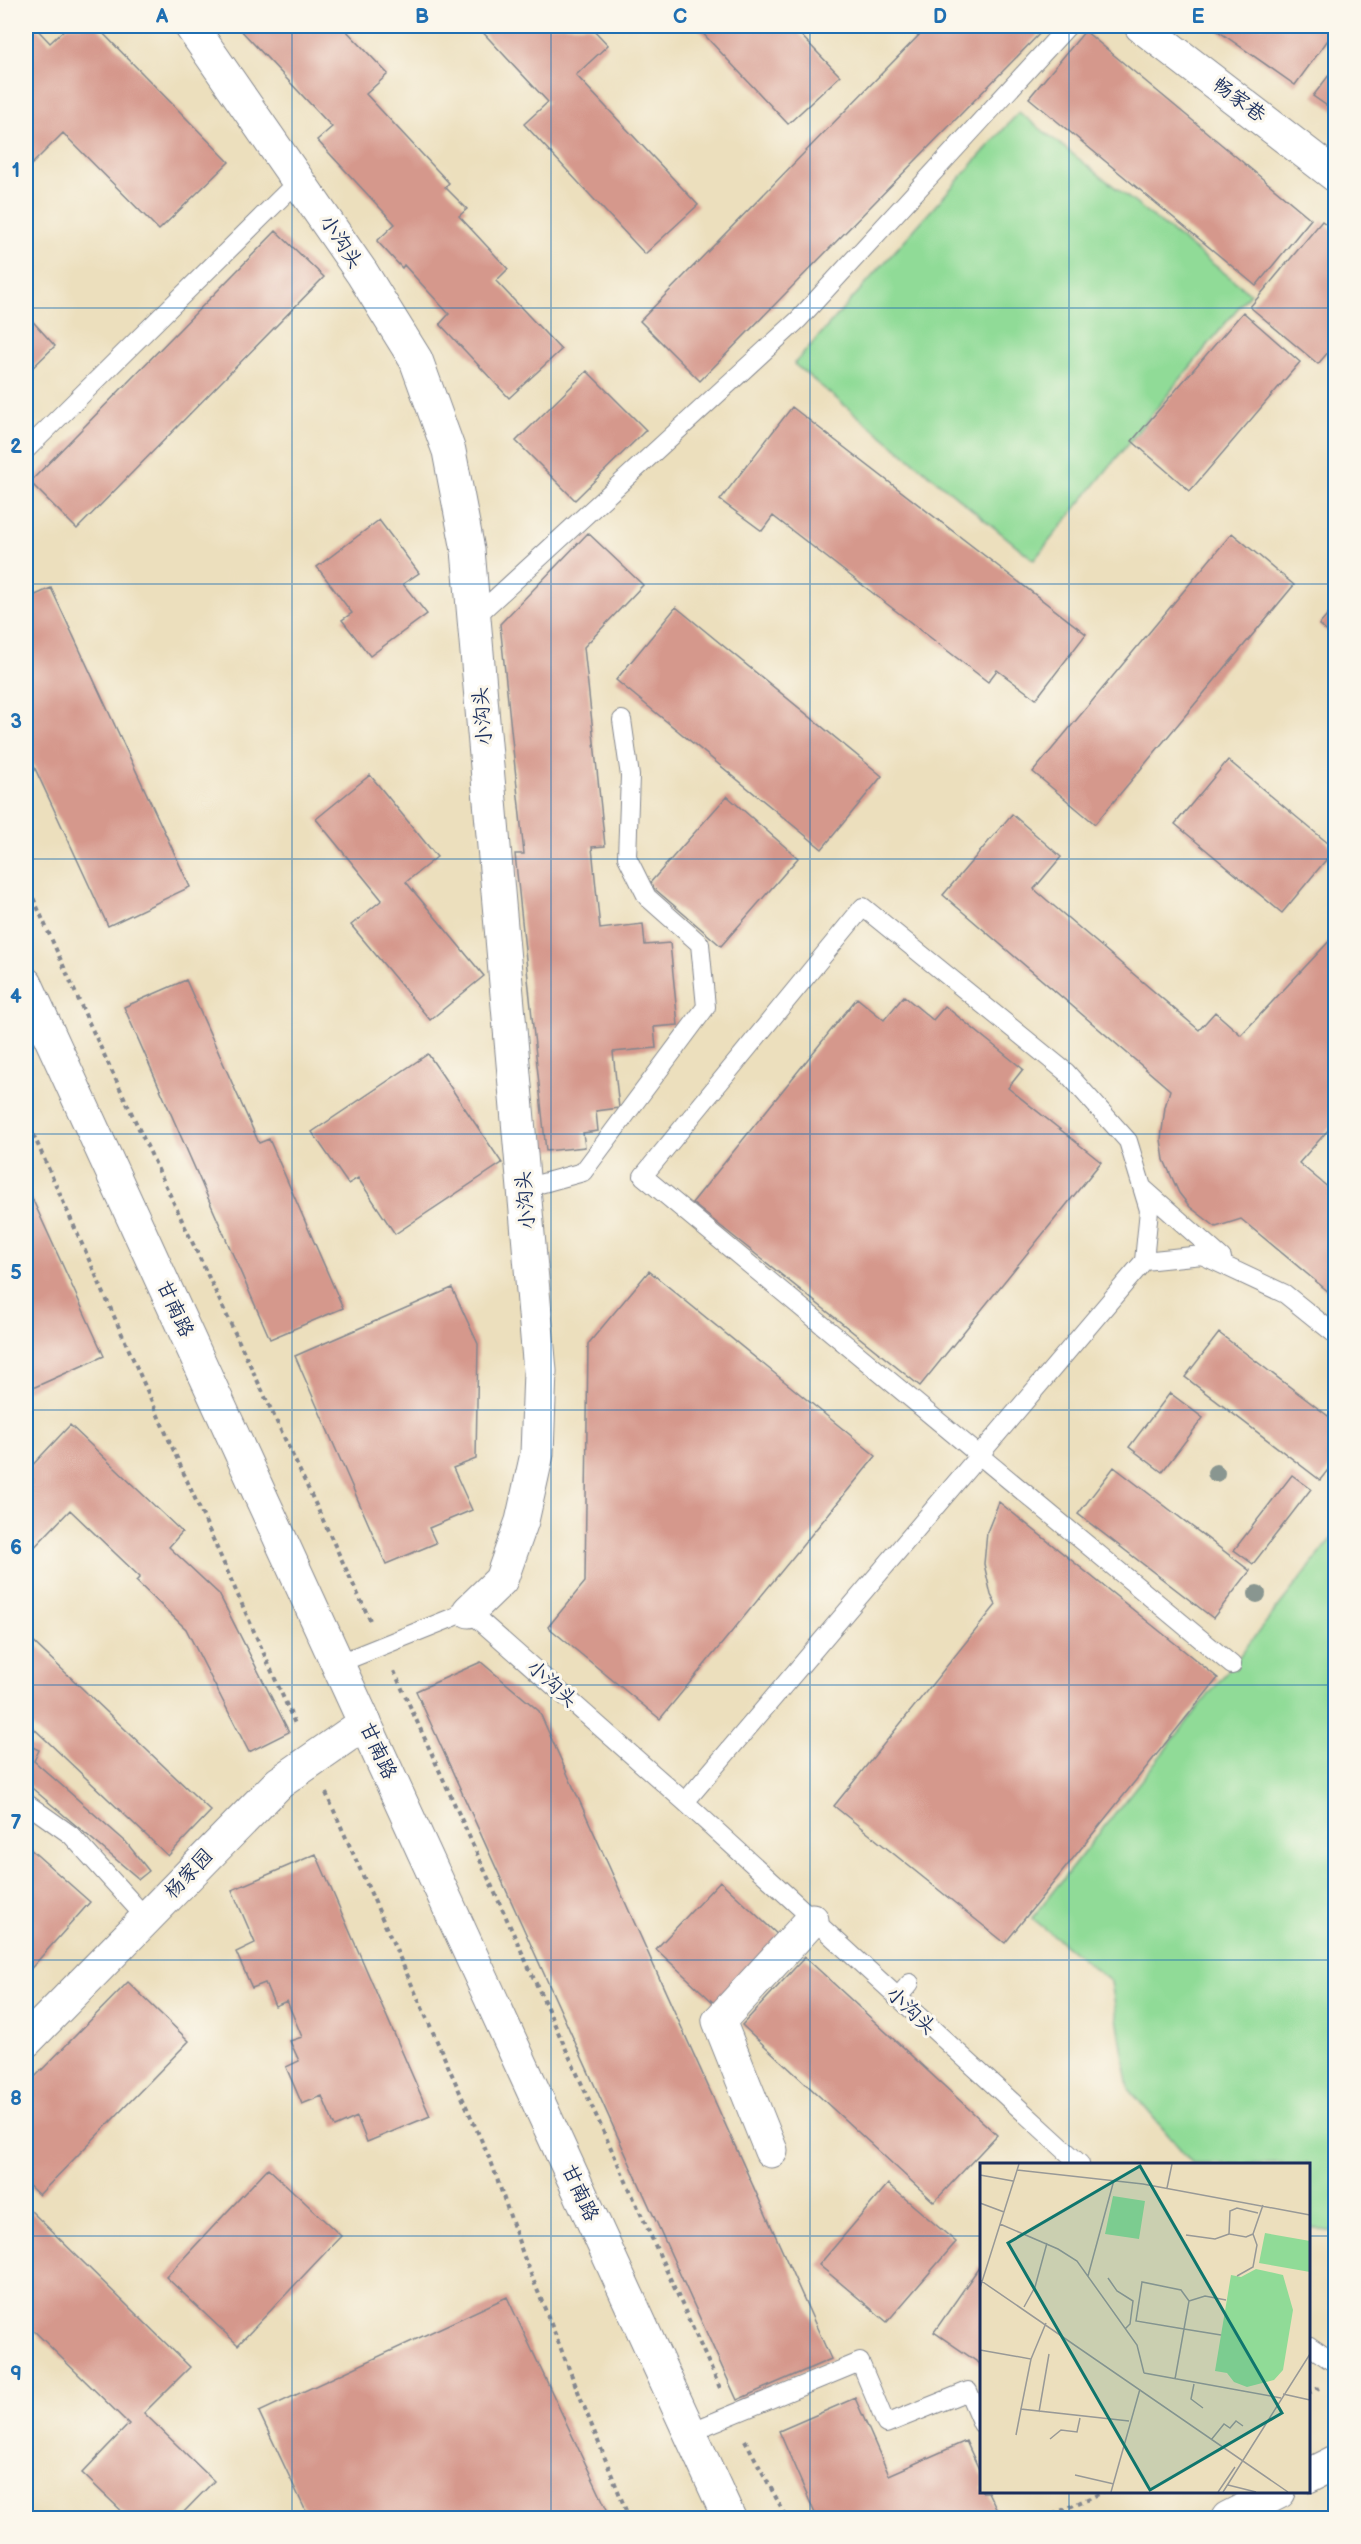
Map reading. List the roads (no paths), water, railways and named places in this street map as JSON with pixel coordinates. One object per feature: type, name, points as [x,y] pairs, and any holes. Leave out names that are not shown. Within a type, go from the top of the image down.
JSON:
[{"type":"street","name":"小沟头","points":[[190,26],[362,273],[416,360],[449,451],[468,550],[540,1371],[537,1454],[522,1521],[501,1580],[470,1611]]},
{"type":"street","name":"畅家巷","points":[[1141,26],[1335,176]]},
{"type":"street","name":"甘南路","points":[[26,984],[729,2518]]},
{"type":"street","name":"杨家园","points":[[26,2041],[279,1783],[365,1723]]},
{"type":"street","points":[[771,2151],[719,2021],[812,1920]]},
{"type":"street","points":[[1310,2475],[1335,2462]]},
{"type":"street","points":[[1228,2518],[1277,2493]]},
{"type":"lane","points":[[474,618],[798,320],[1068,26]]},
{"type":"lane","points":[[26,450],[299,180]]},
{"type":"lane","points":[[525,1188],[583,1172],[706,1007],[699,944],[647,897],[627,857],[630,776],[622,720]]},
{"type":"lane","points":[[685,1802],[979,1456],[1144,1261],[1149,1210],[1128,1141],[1066,1072],[863,907],[643,1176],[979,1456],[1232,1665]]},
{"type":"lane","points":[[1142,1188],[1237,1271]]},
{"type":"lane","points":[[1144,1261],[1202,1255],[1286,1294],[1335,1335]]},
{"type":"lane","points":[[337,1664],[470,1611]]},
{"type":"lane","name":"小沟头","points":[[470,1611],[685,1802],[1079,2163]]},
{"type":"lane","points":[[26,1803],[71,1835],[146,1918]]},
{"type":"lane","points":[[897,1998],[910,1983]]},
{"type":"lane","points":[[1310,2346],[1335,2364]]},
{"type":"lane","points":[[690,2432],[860,2362],[886,2424],[968,2391],[980,2421]]}]
